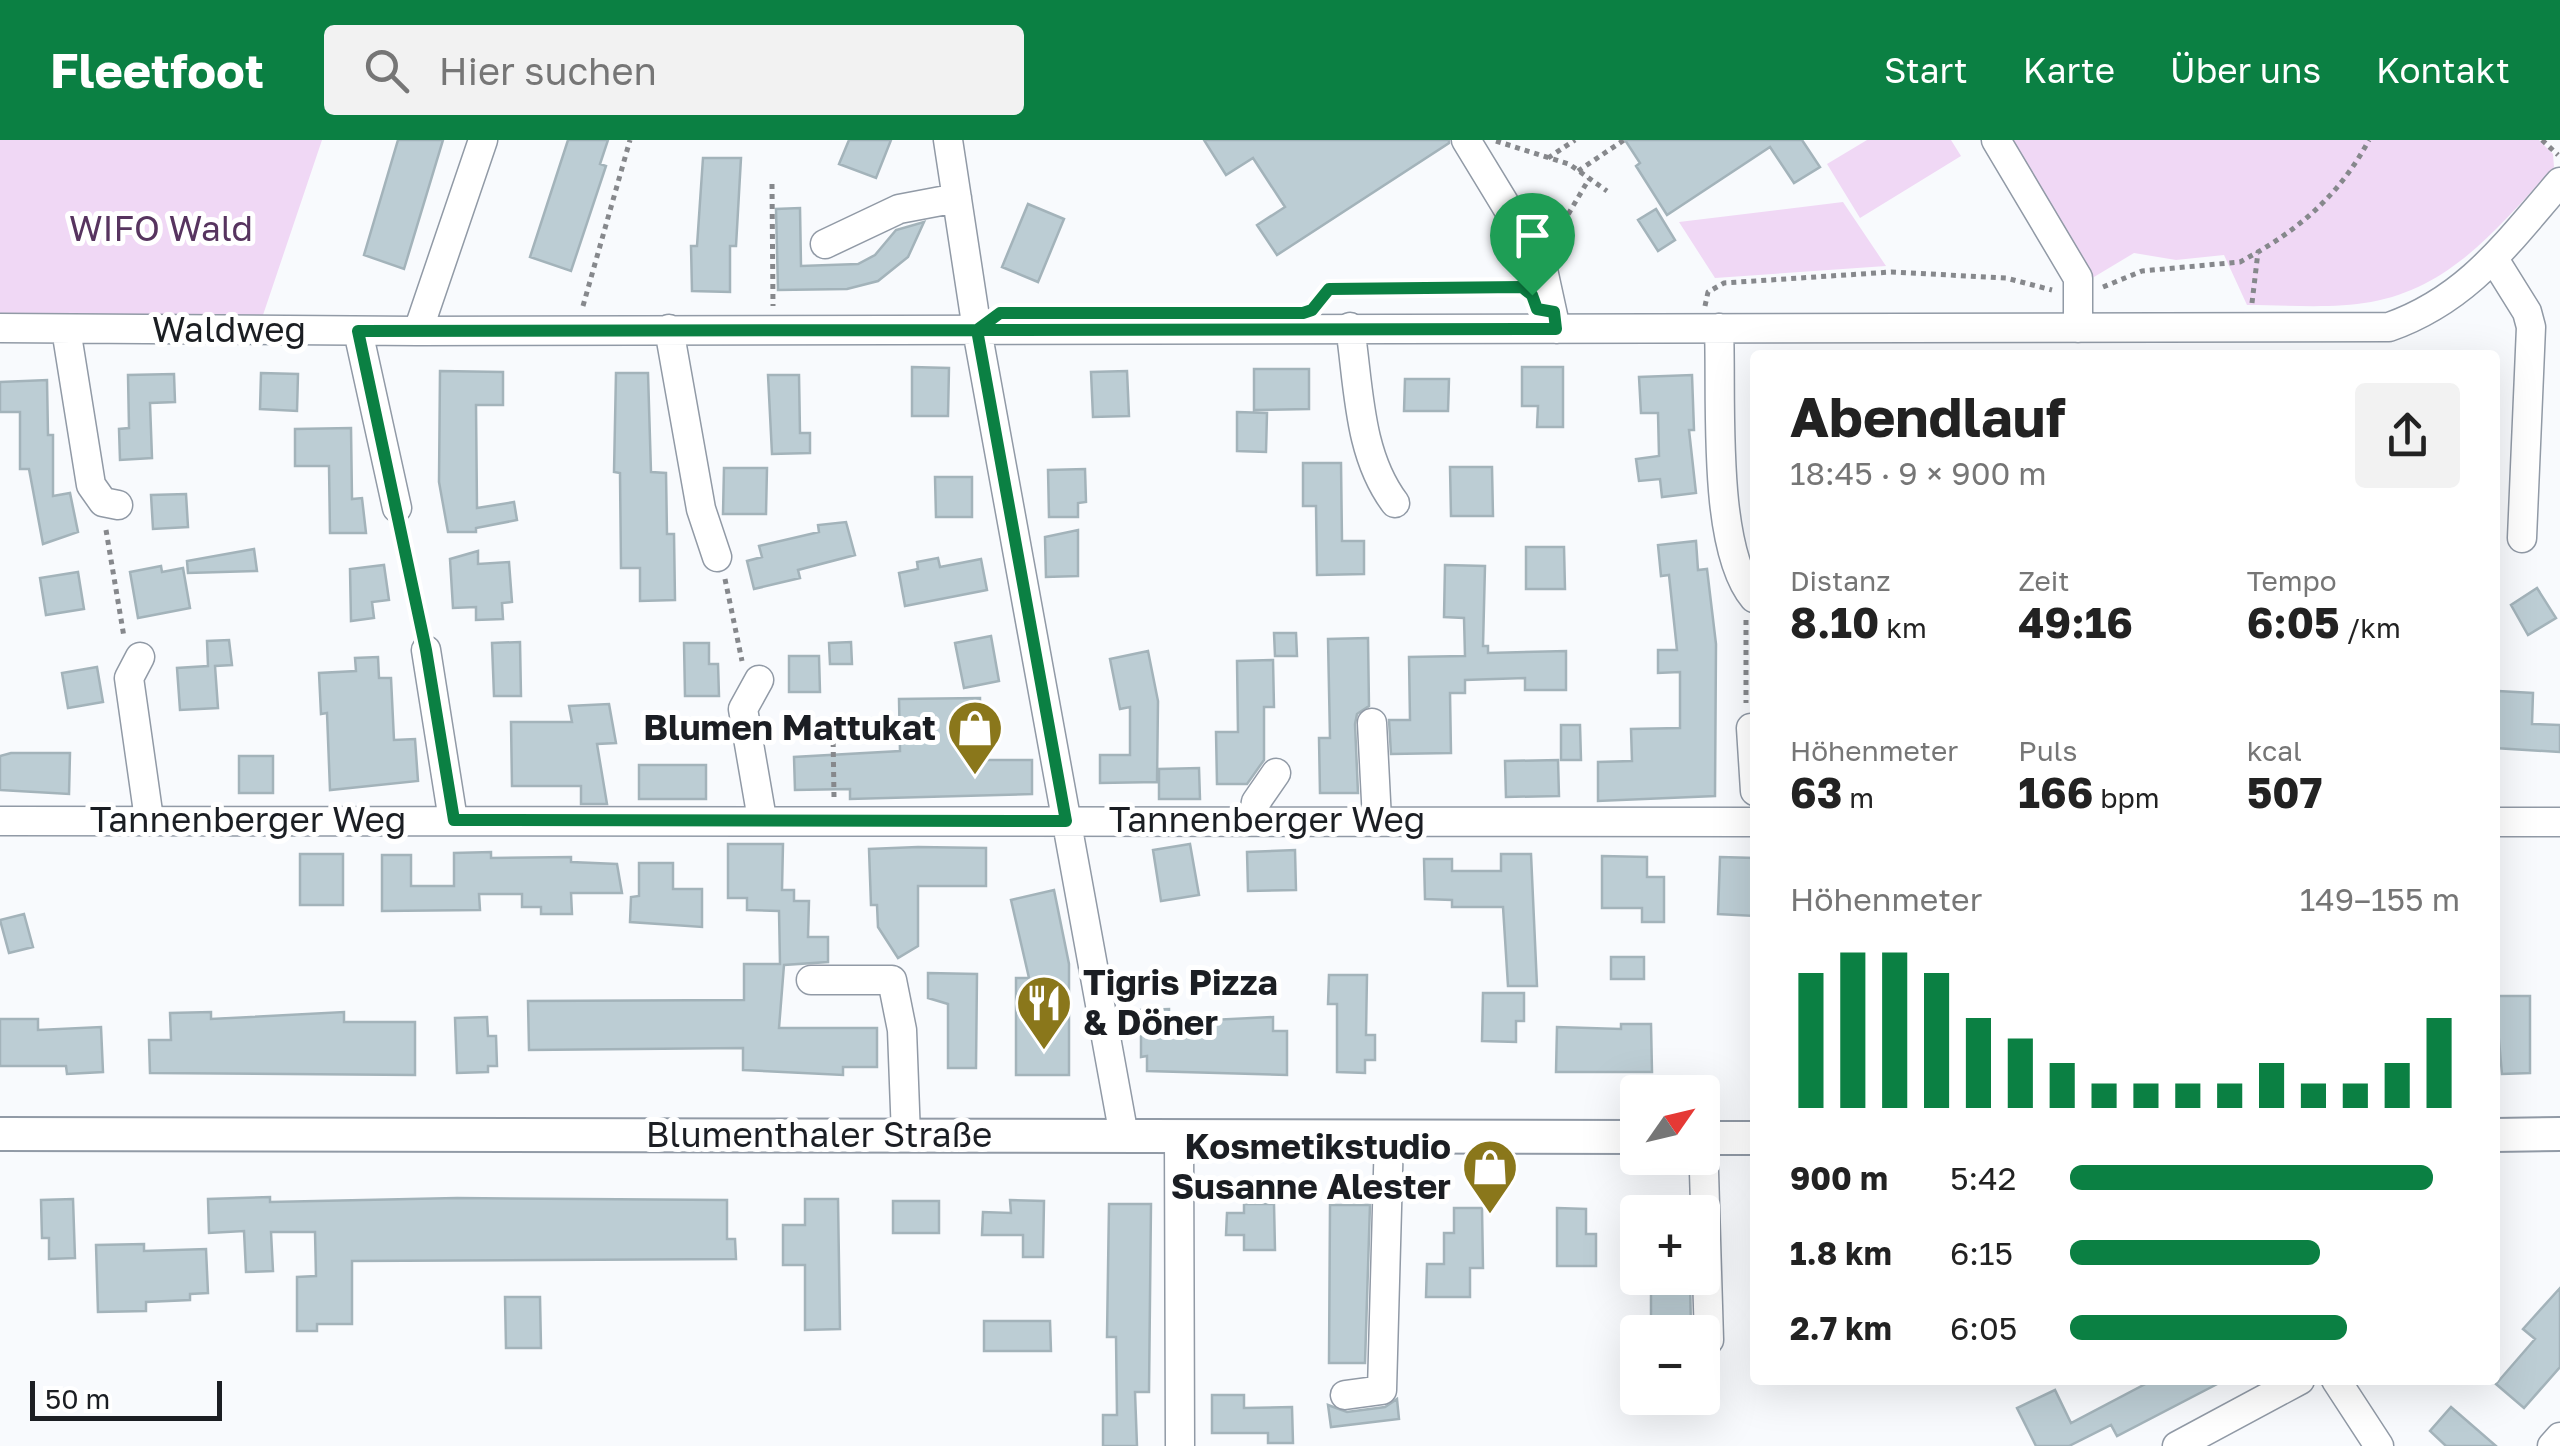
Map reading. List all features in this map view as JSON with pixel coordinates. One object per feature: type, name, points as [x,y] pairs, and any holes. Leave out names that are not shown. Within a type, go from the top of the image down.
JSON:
[{"type":"main road","name":"Blumenthaler Straße","points":[[0,1134],[1620,1137]]},
{"type":"main road","points":[[2500,1135],[2560,1134]]},
{"type":"main road","points":[[1720,1138],[1750,1138]]},
{"type":"street","points":[[418,331],[482,140]]},
{"type":"street","points":[[948,140],[977,330],[1124,1136]]},
{"type":"street","points":[[1466,140],[1535,252],[1555,321]]},
{"type":"street","points":[[1996,140],[2078,278],[2078,328]]},
{"type":"street","name":"Waldweg","points":[[0,328],[773,331],[1708,321],[2000,342],[2078,328],[2259,338],[2389,327],[2429,313],[2494,259],[2560,182]]},
{"type":"street","points":[[826,244],[899,209],[957,198]]},
{"type":"street","points":[[2494,259],[2527,312],[2531,327],[2522,538]]},
{"type":"street","points":[[1708,321],[1726,524],[1734,565],[1750,591]]},
{"type":"street","points":[[1350,327],[1369,455],[1377,479],[1395,503]]},
{"type":"street","points":[[66,329],[91,485],[111,503]]},
{"type":"street","points":[[669,329],[702,509],[717,557]]},
{"type":"street","points":[[358,331],[397,508]]},
{"type":"street","points":[[426,650],[454,820]]},
{"type":"street","points":[[140,656],[129,678],[149,819]]},
{"type":"street","points":[[753,687],[743,708],[762,819]]},
{"type":"street","points":[[1372,722],[1377,820]]},
{"type":"street","points":[[1254,819],[1256,802],[1276,774]]},
{"type":"street","name":"Tannenberger Weg","points":[[0,821],[1750,822]]},
{"type":"street","points":[[2500,822],[2560,822]]},
{"type":"street","points":[[811,980],[892,980],[902,1030],[906,1136]]},
{"type":"street","points":[[1179,1136],[1180,1446]]},
{"type":"street","points":[[1346,1395],[1382,1390],[1389,1136]]},
{"type":"street","points":[[1704,1175],[1708,1315]]},
{"type":"street","points":[[2177,1446],[2291,1385]]},
{"type":"street","points":[[2339,1385],[2379,1446]]},
{"type":"street","points":[[2552,1446],[2560,1437]]},
{"type":"path","points":[[576,330],[630,140]]},
{"type":"path","points":[[1494,140],[1578,171],[1608,191]]},
{"type":"path","points":[[1548,158],[1575,140]]},
{"type":"path","points":[[1578,171],[1624,140]]},
{"type":"path","points":[[1708,321],[1704,310],[1712,287],[1747,280],[1891,272],[2006,278],[2038,289],[2078,290],[2110,286],[2142,271],[2240,262],[2298,228],[2346,181],[2369,140]]},
{"type":"path","points":[[2542,140],[2560,158]]},
{"type":"path","points":[[1535,252],[1556,238],[1589,178]]},
{"type":"path","points":[[772,184],[773,331]]},
{"type":"path","points":[[2258,252],[2251,282],[2259,338]]},
{"type":"path","points":[[1312,310],[1329,289],[1522,287],[1537,309],[1555,321]]},
{"type":"path","points":[[111,503],[124,636],[140,656]]},
{"type":"path","points":[[397,508],[426,650]]},
{"type":"path","points":[[717,557],[732,599],[753,687]]},
{"type":"path","points":[[1750,608],[1745,621],[1750,722]]},
{"type":"path","points":[[834,820],[833,733],[864,732]]},
{"type":"green space","name":"WIFO Wald","points":[[0,140],[322,140],[262,318],[0,316]]},
{"type":"green space","points":[[1867,140],[1951,140],[1961,156],[1860,218],[1827,164]]},
{"type":"green space","points":[[1985,140],[2539,140],[2553,154],[2554,167],[2473,251],[2427,283],[2356,304],[2247,305],[2224,255],[2176,260],[2134,253],[2089,280]]},
{"type":"green space","points":[[1843,202],[1886,266],[1715,278],[1679,222]]},
{"type":"building","points":[[398,140],[443,140],[404,269],[364,255]]},
{"type":"building","points":[[568,140],[608,140],[600,164],[606,166],[571,271],[530,257]]},
{"type":"building","points":[[849,140],[891,140],[876,178],[839,164]]},
{"type":"building","points":[[1204,140],[1449,143],[1277,255],[1257,225],[1285,207],[1253,158],[1226,175]]},
{"type":"building","points":[[1625,140],[1802,140],[1820,167],[1794,183],[1770,147],[1667,215],[1636,166],[1640,163]]},
{"type":"building","points":[[703,158],[741,158],[736,246],[730,246],[730,292],[692,291],[691,246],[697,246]]},
{"type":"building","points":[[1028,204],[1064,219],[1038,282],[1002,267]]},
{"type":"building","points":[[800,208],[801,266],[858,264],[875,255],[896,230],[924,222],[908,257],[878,281],[847,289],[778,290],[776,209]]},
{"type":"building","points":[[1656,209],[1675,240],[1658,251],[1638,220]]},
{"type":"building","points":[[912,367],[949,368],[948,416],[912,416]]},
{"type":"building","points":[[1522,367],[1563,367],[1563,427],[1537,427],[1538,406],[1522,406]]},
{"type":"building","points":[[1254,369],[1309,369],[1309,409],[1254,410]]},
{"type":"building","points":[[440,371],[503,372],[503,405],[476,405],[477,508],[514,502],[517,520],[476,528],[476,532],[448,532],[439,482]]},
{"type":"building","points":[[1127,371],[1129,416],[1093,417],[1091,372]]},
{"type":"building","points":[[261,373],[298,374],[297,411],[260,409]]},
{"type":"building","points":[[616,373],[648,373],[651,472],[666,473],[667,534],[674,534],[675,600],[640,601],[640,568],[621,568],[620,473],[614,472]]},
{"type":"building","points":[[174,374],[175,402],[150,403],[152,458],[120,460],[119,429],[129,428],[128,375]]},
{"type":"building","points":[[768,375],[799,375],[800,433],[810,433],[810,453],[772,454]]},
{"type":"building","points":[[1692,375],[1694,430],[1689,430],[1696,493],[1662,497],[1660,479],[1639,481],[1636,459],[1659,456],[1658,413],[1641,413],[1639,377]]},
{"type":"building","points":[[1405,379],[1449,379],[1448,411],[1404,411]]},
{"type":"building","points":[[47,380],[48,435],[53,435],[53,496],[70,493],[78,532],[43,544],[29,469],[20,469],[20,412],[0,412],[0,382]]},
{"type":"building","points":[[1237,412],[1267,413],[1266,452],[1237,451]]},
{"type":"building","points":[[351,428],[352,499],[362,498],[366,533],[330,533],[329,466],[295,466],[295,429]]},
{"type":"building","points":[[1303,463],[1341,463],[1342,541],[1364,541],[1364,574],[1317,575],[1316,506],[1303,506]]},
{"type":"building","points":[[1450,467],[1492,467],[1493,516],[1451,516]]},
{"type":"building","points":[[724,468],[767,468],[766,514],[723,514]]},
{"type":"building","points":[[1085,469],[1086,502],[1078,503],[1078,517],[1049,517],[1048,470]]},
{"type":"building","points":[[935,477],[972,477],[972,517],[936,517]]},
{"type":"building","points":[[186,494],[188,527],[153,529],[151,495]]},
{"type":"building","points":[[846,522],[855,555],[798,570],[800,578],[754,589],[747,561],[762,557],[759,546],[819,532],[818,525]]},
{"type":"building","points":[[1078,530],[1078,576],[1046,577],[1045,537]]},
{"type":"building","points":[[1696,541],[1698,570],[1707,569],[1716,644],[1715,796],[1598,801],[1598,762],[1632,761],[1631,729],[1680,728],[1680,672],[1658,673],[1658,650],[1677,650],[1669,575],[1661,576],[1658,545]]},
{"type":"building","points":[[1526,547],[1564,547],[1565,589],[1526,589]]},
{"type":"building","points":[[254,549],[257,571],[188,573],[187,561]]},
{"type":"building","points":[[478,551],[478,564],[509,562],[512,602],[502,603],[503,619],[476,620],[476,607],[453,608],[450,559]]},
{"type":"building","points":[[938,558],[940,567],[981,559],[987,590],[905,606],[899,573],[918,569],[917,562]]},
{"type":"building","points":[[384,565],[389,600],[372,602],[374,618],[351,621],[350,569]]},
{"type":"building","points":[[1445,565],[1485,566],[1483,646],[1488,646],[1488,653],[1566,651],[1566,690],[1525,690],[1525,678],[1465,680],[1465,693],[1450,693],[1451,753],[1391,754],[1389,720],[1410,720],[1409,657],[1465,656],[1464,618],[1444,617]]},
{"type":"building","points":[[161,566],[162,572],[183,568],[190,608],[138,618],[130,572]]},
{"type":"building","points":[[78,572],[84,609],[46,615],[40,578]]},
{"type":"building","points":[[2537,588],[2556,618],[2528,635],[2511,605]]},
{"type":"building","points":[[1274,633],[1296,633],[1297,656],[1275,656]]},
{"type":"building","points":[[991,636],[999,681],[964,688],[955,643]]},
{"type":"building","points":[[1368,638],[1369,706],[1357,714],[1355,724],[1358,793],[1320,793],[1319,738],[1330,738],[1328,639]]},
{"type":"building","points":[[229,640],[232,665],[215,666],[218,708],[180,710],[177,668],[208,666],[207,641]]},
{"type":"building","points":[[520,642],[521,696],[494,696],[492,643]]},
{"type":"building","points":[[851,642],[852,664],[830,664],[829,643]]},
{"type":"building","points":[[684,643],[709,643],[709,664],[718,664],[719,696],[685,696]]},
{"type":"building","points":[[1148,651],[1158,701],[1157,782],[1100,783],[1100,755],[1130,755],[1130,707],[1120,709],[1110,659]]},
{"type":"building","points":[[789,656],[819,656],[820,692],[789,692]]},
{"type":"building","points":[[378,657],[379,678],[391,678],[394,740],[415,739],[418,781],[330,790],[327,713],[321,714],[319,673],[356,671],[355,658]]},
{"type":"building","points":[[1273,660],[1274,707],[1264,707],[1264,760],[1247,784],[1217,784],[1216,732],[1238,732],[1237,661]]},
{"type":"building","points":[[97,667],[103,702],[68,708],[62,673]]},
{"type":"building","points":[[2500,691],[2533,693],[2532,724],[2560,725],[2560,752],[2500,748]]},
{"type":"building","points":[[980,698],[980,760],[1032,760],[1032,794],[850,799],[850,789],[795,790],[794,757],[900,751],[899,699]]},
{"type":"building","points":[[609,704],[616,743],[597,744],[607,804],[581,804],[581,786],[512,786],[511,722],[572,722],[569,706]]},
{"type":"building","points":[[1561,725],[1580,725],[1581,760],[1561,760]]},
{"type":"building","points":[[70,753],[69,794],[0,790],[0,756]]},
{"type":"building","points":[[239,756],[273,756],[273,793],[239,793]]},
{"type":"building","points":[[1558,760],[1559,796],[1506,797],[1505,761]]},
{"type":"building","points":[[639,765],[706,765],[706,799],[639,799]]},
{"type":"building","points":[[1199,768],[1200,799],[1159,799],[1159,769]]},
{"type":"building","points":[[728,844],[783,844],[782,890],[794,890],[794,901],[809,901],[808,937],[828,937],[828,962],[784,965],[779,1028],[877,1028],[877,1067],[843,1067],[843,1075],[743,1070],[743,1048],[529,1050],[528,1001],[744,1000],[744,964],[780,964],[779,911],[747,910],[747,898],[728,898]]},
{"type":"building","points":[[1190,844],[1199,895],[1161,901],[1153,850]]},
{"type":"building","points":[[986,848],[986,886],[918,886],[918,946],[898,958],[878,927],[877,905],[871,905],[869,849]]},
{"type":"building","points":[[1295,850],[1296,890],[1248,891],[1247,852]]},
{"type":"building","points":[[491,852],[491,858],[571,857],[571,862],[617,864],[622,893],[571,893],[572,914],[541,914],[541,907],[522,907],[522,894],[479,894],[480,910],[382,911],[382,855],[411,855],[411,886],[454,886],[454,853]]},
{"type":"building","points":[[300,854],[343,854],[343,905],[300,905]]},
{"type":"building","points":[[1501,854],[1531,854],[1537,986],[1508,986],[1503,907],[1452,907],[1452,900],[1425,899],[1424,859],[1452,859],[1452,871],[1501,871]]},
{"type":"building","points":[[1602,856],[1647,857],[1647,877],[1664,877],[1664,922],[1642,922],[1642,908],[1602,908]]},
{"type":"building","points":[[1720,857],[1750,858],[1750,916],[1718,914]]},
{"type":"building","points":[[639,863],[673,863],[673,889],[702,889],[702,927],[630,922],[631,897],[639,896]]},
{"type":"building","points":[[1054,890],[1069,964],[1069,1075],[1016,1075],[1016,978],[1029,978],[1011,900]]},
{"type":"building","points":[[24,914],[33,947],[9,953],[0,920]]},
{"type":"building","points":[[1611,957],[1644,957],[1644,979],[1611,979]]},
{"type":"building","points":[[928,973],[977,974],[976,1068],[948,1068],[948,1004],[928,998]]},
{"type":"building","points":[[1329,975],[1367,975],[1366,1035],[1375,1035],[1375,1060],[1365,1060],[1365,1073],[1337,1072],[1337,1004],[1328,1004]]},
{"type":"building","points":[[1483,993],[1524,993],[1524,1021],[1516,1021],[1516,1042],[1482,1041]]},
{"type":"building","points":[[2500,996],[2530,996],[2530,1073],[2502,1074]]},
{"type":"building","points":[[1169,1009],[1169,1022],[1273,1017],[1273,1031],[1287,1031],[1287,1075],[1147,1071],[1147,1056],[1141,1057],[1141,1010]]},
{"type":"building","points":[[211,1012],[211,1019],[344,1012],[344,1022],[415,1022],[415,1075],[150,1073],[149,1040],[171,1040],[170,1013]]},
{"type":"building","points":[[487,1017],[488,1036],[496,1036],[497,1066],[488,1066],[488,1072],[457,1073],[455,1018]]},
{"type":"building","points":[[0,1019],[38,1019],[38,1030],[101,1027],[103,1072],[67,1074],[66,1066],[0,1066]]},
{"type":"building","points":[[1621,1024],[1651,1024],[1652,1072],[1556,1072],[1557,1027],[1621,1029]]},
{"type":"building","points":[[270,1197],[270,1202],[457,1198],[727,1200],[727,1239],[735,1239],[736,1259],[352,1261],[352,1324],[317,1324],[317,1331],[297,1331],[297,1277],[316,1276],[315,1232],[271,1232],[273,1271],[246,1272],[244,1231],[209,1233],[208,1199]]},
{"type":"building","points":[[73,1199],[75,1258],[49,1259],[49,1238],[42,1238],[41,1200]]},
{"type":"building","points":[[805,1199],[838,1199],[840,1329],[805,1330],[805,1265],[783,1265],[783,1225],[805,1225]]},
{"type":"building","points":[[1010,1200],[1044,1201],[1043,1257],[1023,1257],[1023,1235],[982,1235],[983,1212],[1011,1213]]},
{"type":"building","points":[[893,1201],[939,1201],[939,1233],[893,1233]]},
{"type":"building","points":[[1109,1204],[1151,1204],[1149,1392],[1135,1392],[1137,1446],[1103,1446],[1103,1415],[1117,1415],[1116,1337],[1107,1337]]},
{"type":"building","points":[[1244,1204],[1274,1204],[1275,1250],[1244,1250],[1244,1235],[1226,1235],[1227,1213],[1244,1213]]},
{"type":"building","points":[[1330,1205],[1370,1205],[1365,1363],[1329,1363]]},
{"type":"building","points":[[1454,1208],[1482,1208],[1483,1268],[1470,1268],[1470,1297],[1426,1297],[1427,1264],[1444,1264],[1444,1233],[1454,1233]]},
{"type":"building","points":[[1557,1208],[1586,1209],[1586,1234],[1596,1234],[1596,1266],[1557,1266]]},
{"type":"building","points":[[144,1244],[144,1251],[206,1249],[208,1293],[190,1294],[190,1300],[146,1302],[146,1311],[98,1312],[96,1245]]},
{"type":"building","points":[[2560,1288],[2560,1367],[2524,1408],[2497,1385],[2535,1339],[2523,1329]]},
{"type":"building","points":[[1651,1295],[1690,1295],[1691,1315],[1651,1315]]},
{"type":"building","points":[[505,1297],[540,1297],[541,1348],[506,1348]]},
{"type":"building","points":[[984,1321],[1050,1321],[1051,1351],[984,1351]]},
{"type":"building","points":[[2143,1385],[2215,1385],[2117,1436],[2111,1425],[2069,1446],[2036,1446],[2017,1408],[2055,1390],[2071,1423]]},
{"type":"building","points":[[1212,1395],[1244,1395],[1244,1408],[1292,1407],[1293,1443],[1268,1443],[1268,1433],[1212,1433]]},
{"type":"building","points":[[1397,1399],[1399,1419],[1331,1427],[1328,1405],[1347,1412],[1385,1407]]},
{"type":"building","points":[[2451,1407],[2496,1446],[2446,1446],[2430,1431]]},
{"type":"place","name":"Blumen Mattukat","points":[[975,777]]},
{"type":"place","name":"Tigris Pizza & Döner","points":[[1044,1052]]},
{"type":"place","name":"Kosmetikstudio Susanne Alester","points":[[1490,1216]]},
{"type":"route","points":[[1532,295],[1522,287],[1329,289],[1312,310],[1303,313],[1000,313],[977,330],[358,331],[426,650],[454,820],[1066,821],[977,330],[1556,329],[1554,312],[1537,309],[1532,295]]}]
